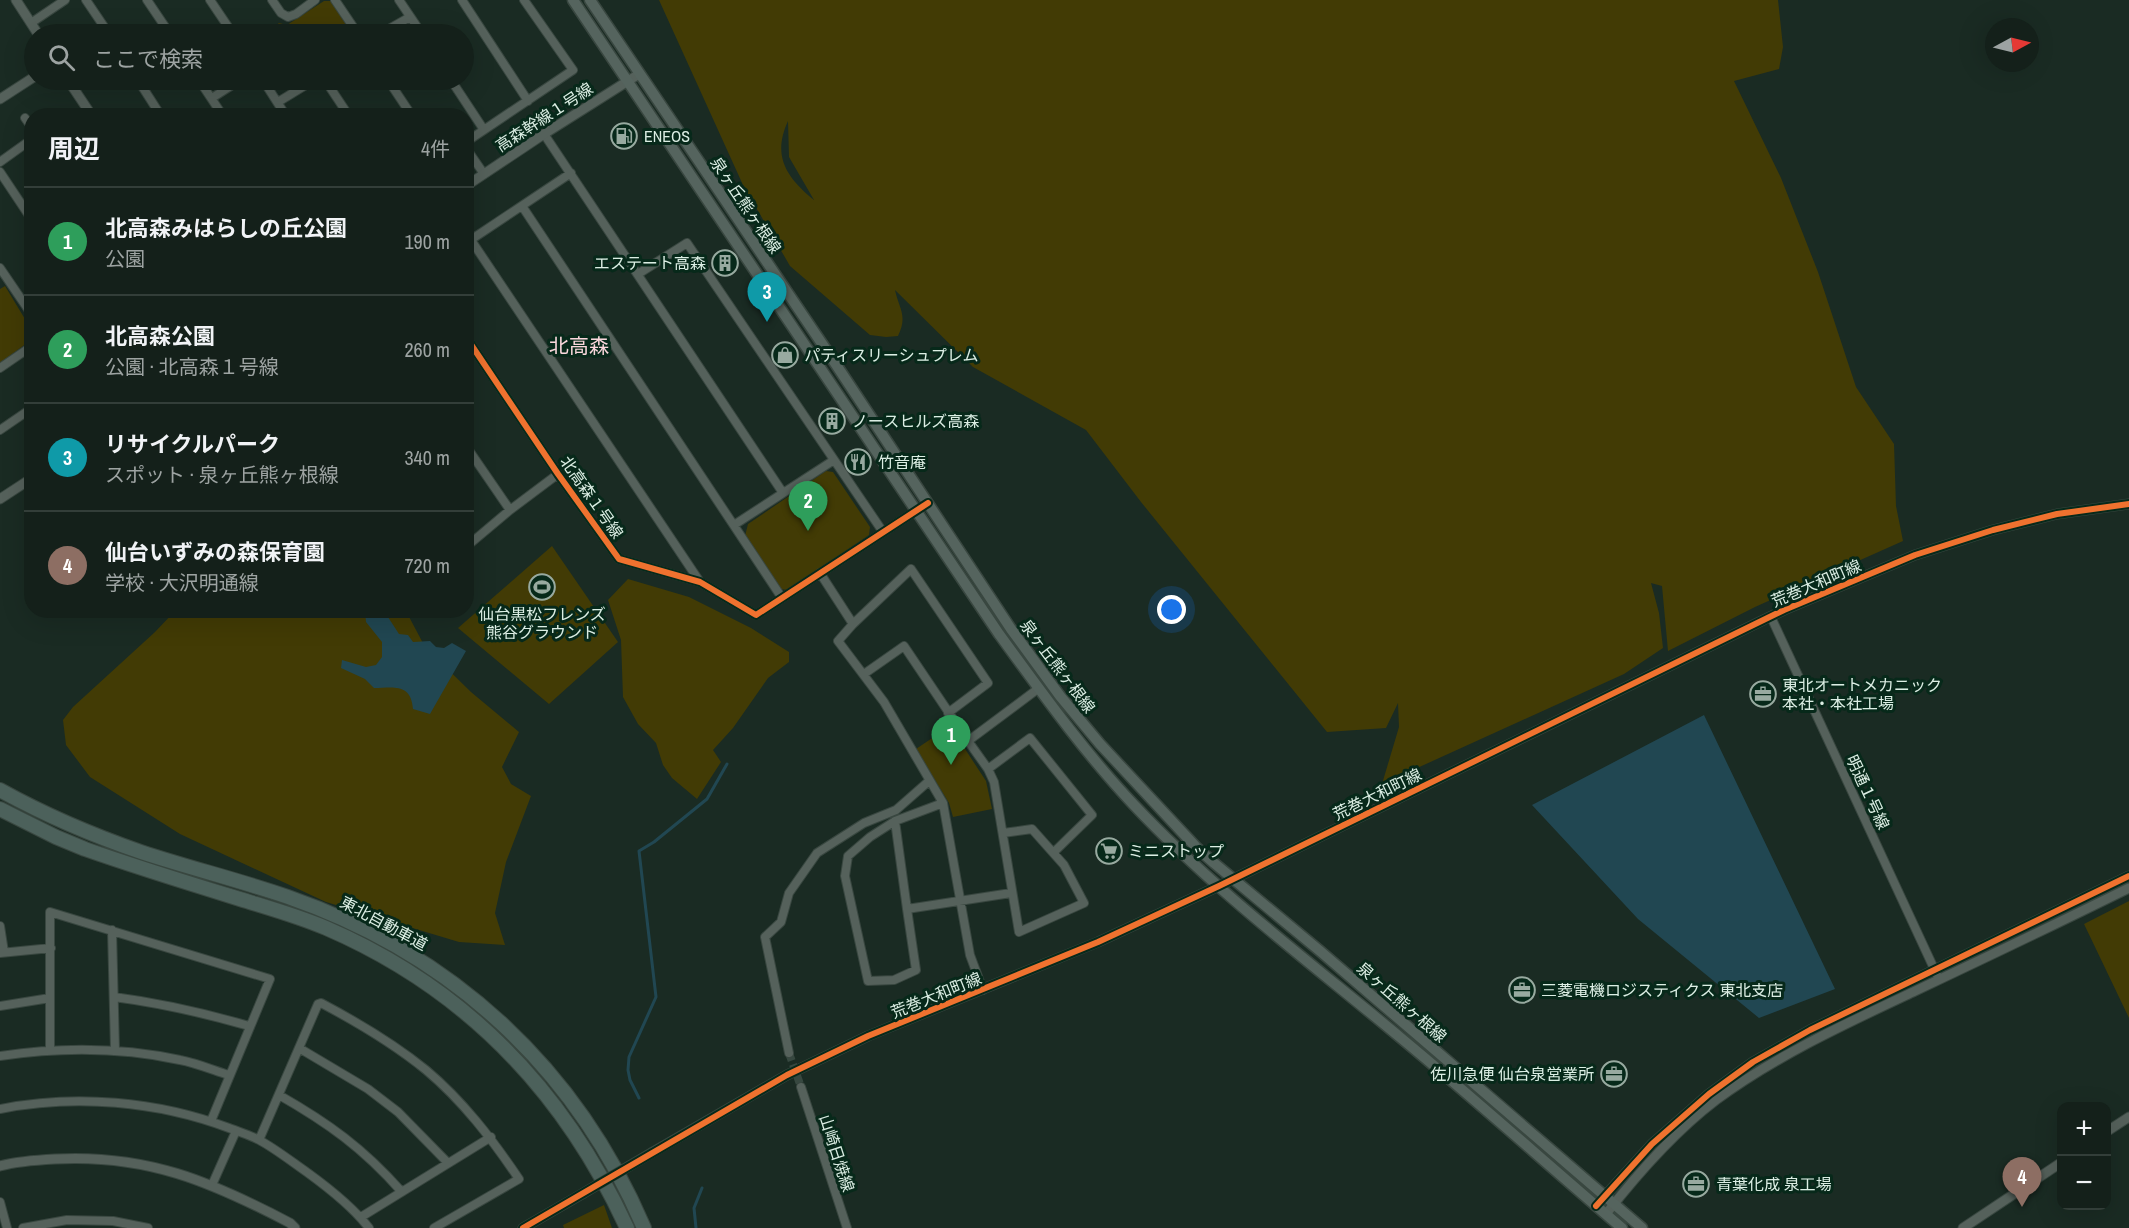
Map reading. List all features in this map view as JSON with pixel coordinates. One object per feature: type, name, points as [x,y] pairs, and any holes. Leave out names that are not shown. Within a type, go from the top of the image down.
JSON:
[{"type":"highway","name":"東北自動車道","points":[[0,790],[90,834],[143,853],[286,896],[329,912],[389,941],[451,980],[479,1001],[529,1048],[569,1096],[614,1165],[629,1192],[644,1228]]},
{"type":"highway","name":"東北自動車道","points":[[0,808],[85,849],[325,928],[406,970],[467,1014],[493,1036],[534,1080],[560,1111],[584,1147],[627,1228]]},
{"type":"main road","name":"泉ヶ丘熊ヶ根線","points":[[573,0],[999,634],[1089,754],[1135,806],[1219,886],[1404,1040],[1622,1228]]},
{"type":"main road","name":"泉ヶ丘熊ヶ根線","points":[[590,0],[1011,629],[1060,696],[1100,744],[1196,847],[1642,1228]]},
{"type":"street","points":[[16,0],[31,23],[65,0]]},
{"type":"street","points":[[86,0],[102,24]]},
{"type":"street","points":[[147,0],[163,24]]},
{"type":"street","points":[[210,0],[226,24]]},
{"type":"street","points":[[272,0],[281,13],[288,17],[315,0]]},
{"type":"street","points":[[335,0],[351,24]]},
{"type":"street","points":[[399,0],[415,24]]},
{"type":"street","points":[[462,0],[528,101]]},
{"type":"street","points":[[474,137],[573,70],[524,0]]},
{"type":"street","points":[[398,24],[410,17]]},
{"type":"street","name":"高森幹線１号線","points":[[474,181],[639,74]]},
{"type":"street","points":[[0,99],[24,83]]},
{"type":"street","points":[[75,90],[87,108]]},
{"type":"street","points":[[144,90],[156,108]]},
{"type":"street","points":[[206,90],[218,108]]},
{"type":"street","points":[[212,98],[224,90]]},
{"type":"street","points":[[269,90],[281,108]]},
{"type":"street","points":[[278,102],[298,90]]},
{"type":"street","points":[[332,90],[344,108]]},
{"type":"street","points":[[395,90],[407,108]]},
{"type":"street","points":[[458,90],[469,108]]},
{"type":"street","points":[[474,115],[484,130]]},
{"type":"street","points":[[544,134],[783,493]]},
{"type":"street","points":[[0,162],[24,145]]},
{"type":"street","points":[[474,160],[484,174]]},
{"type":"street","points":[[0,172],[24,208]]},
{"type":"street","points":[[474,238],[571,173]]},
{"type":"street","points":[[522,207],[782,598]]},
{"type":"street","points":[[638,274],[687,243],[883,532]]},
{"type":"street","points":[[474,248],[700,582]]},
{"type":"street","points":[[0,268],[24,303]]},
{"type":"street","name":"北高森１号線","points":[[474,349],[558,474],[619,559],[700,582],[756,615],[928,503]]},
{"type":"street","points":[[0,368],[24,352]]},
{"type":"street","points":[[1,427],[24,413]]},
{"type":"street","points":[[474,458],[510,510]]},
{"type":"street","points":[[734,525],[834,460]]},
{"type":"street","points":[[474,540],[558,474]]},
{"type":"street","points":[[0,500],[24,484]]},
{"type":"street","name":"荒巻大和町線","points":[[523,1228],[787,1075],[868,1036],[1098,942],[1219,886],[1771,617],[1926,551],[1994,530],[2058,514],[2129,504]]},
{"type":"street","points":[[948,713],[988,683],[911,569],[838,641],[884,702],[943,803],[970,955],[983,990]]},
{"type":"street","points":[[820,573],[853,624]]},
{"type":"street","name":"明通１号線","points":[[1771,617],[1939,979]]},
{"type":"street","points":[[864,674],[904,646],[988,769],[994,782],[1019,932],[1084,903],[1064,865],[1032,829],[1003,832]]},
{"type":"street","points":[[968,741],[1039,688]]},
{"type":"street","points":[[988,769],[1030,738],[1092,815],[1054,852]]},
{"type":"street","points":[[789,1053],[765,938],[781,922],[789,893],[817,853],[864,823],[896,810],[929,781]]},
{"type":"street","points":[[895,821],[916,970],[894,980],[868,981],[845,876],[848,856],[870,837],[895,821],[943,803]]},
{"type":"street","points":[[1596,1206],[1652,1144],[1710,1094],[1753,1062],[1810,1030],[2129,876]]},
{"type":"street","points":[[1606,1214],[1658,1152],[1715,1101],[1758,1071],[1817,1038],[2129,888]]},
{"type":"street","points":[[907,909],[1011,893]]},
{"type":"street","points":[[50,1050],[50,912],[270,979],[210,1121]]},
{"type":"street","points":[[0,926],[2,952],[51,948]]},
{"type":"street","points":[[112,930],[115,1050]]},
{"type":"street","points":[[114,997],[204,1012],[249,1026]]},
{"type":"street","points":[[0,1006],[50,998]]},
{"type":"street","points":[[259,1140],[318,1004],[321,1003],[357,1022],[426,1069],[491,1137],[519,1179],[434,1228]]},
{"type":"street","points":[[299,1048],[344,1074],[398,1113],[448,1163]]},
{"type":"street","points":[[0,1056],[50,1050],[115,1050],[182,1060],[228,1075]]},
{"type":"street","name":"山崎日焼線","points":[[801,1087],[847,1228]]},
{"type":"street","points":[[279,1095],[316,1116],[351,1140],[380,1167],[401,1191]]},
{"type":"street","points":[[0,1109],[58,1101],[90,1102],[162,1109],[210,1121],[259,1140],[324,1184],[361,1217],[369,1228]]},
{"type":"street","points":[[2111,1129],[2129,1117]]},
{"type":"street","points":[[212,1185],[236,1131]]},
{"type":"street","points":[[361,1217],[491,1137]]},
{"type":"street","points":[[0,1166],[34,1161],[102,1159],[166,1168],[212,1185],[290,1223],[295,1228]]},
{"type":"street","points":[[1963,1228],[2057,1165]]},
{"type":"street","points":[[0,1202],[7,1228]]},
{"type":"street","points":[[23,1228],[113,1221],[148,1228]]},
{"type":"shaded area","points":[[659,0],[1778,0],[1783,47],[1779,69],[1734,81],[1781,178],[1818,272],[1856,387],[1894,444],[1896,506],[1903,541],[1755,607],[1668,651],[1662,586],[1651,583],[1659,613],[1663,648],[1624,674],[1382,784],[1399,727],[1398,703],[1386,728],[1327,732],[1141,502],[1086,430],[973,367],[895,290],[902,312],[901,329],[898,336],[870,335],[790,266],[743,185]],"holes":[[[788,121],[789,157],[814,200],[796,183],[784,165],[781,145]]]},
{"type":"shaded area","points":[[324,1],[331,1],[346,24],[289,24]]},
{"type":"shaded area","points":[[5,286],[24,317],[24,345],[0,363],[0,289]]},
{"type":"shaded area","points":[[826,471],[833,472],[870,527],[869,535],[788,590],[780,589],[745,536],[748,524]]},
{"type":"shaded area","name":"仙台黒松フレンズ 熊谷グラウンド","points":[[552,546],[618,642],[549,704],[458,628],[469,618],[474,618],[474,614]]},
{"type":"shaded area","points":[[628,579],[689,597],[751,628],[789,652],[789,662],[768,678],[733,728],[713,750],[721,762],[697,799],[672,778],[663,765],[656,743],[638,724],[623,697],[621,640],[608,600]]},
{"type":"shaded area","points":[[168,618],[410,618],[425,647],[471,692],[519,732],[502,767],[511,784],[531,796],[506,862],[495,913],[505,945],[459,942],[326,902],[180,834],[90,777],[66,745],[63,720],[73,707]]},
{"type":"shaded area","points":[[950,726],[986,781],[992,809],[953,817],[949,803],[916,749]]},
{"type":"shaded area","points":[[2129,901],[2129,1018],[2084,924]]},
{"type":"shaded area","points":[[604,1205],[612,1228],[564,1228],[563,1225]]},
{"type":"water","points":[[366,618],[389,618],[399,634],[408,635],[413,642],[430,641],[436,647],[444,648],[452,643],[466,651],[430,714],[413,709],[409,694],[405,690],[374,688],[365,679],[341,668],[342,660],[366,667],[376,665],[382,657],[382,642],[366,622]]},
{"type":"water","points":[[1704,715],[1835,989],[1759,1018],[1638,919],[1532,805]]},
{"type":"waterway","points":[[639,1098],[630,1080],[629,1057],[656,997],[639,851],[654,842],[707,799],[727,764]]},
{"type":"waterway","points":[[696,1228],[694,1208],[702,1188]]},
{"type":"tunnel","points":[[789,1053],[801,1087]]},
{"type":"cycle path","points":[[474,349],[558,474],[619,559],[700,582],[756,615],[928,503]]},
{"type":"cycle path","points":[[523,1228],[787,1075],[868,1036],[1098,942],[1219,886],[1784,610],[1915,555],[1993,530],[2057,514],[2129,504]]},
{"type":"cycle path","points":[[1596,1206],[1652,1144],[1709,1094],[1753,1062],[1810,1030],[2129,876]]},
{"type":"place","name":"ENEOS","points":[[624,136]]},
{"type":"place","name":"エステート高森","points":[[725,263]]},
{"type":"place","name":"リサイクルパーク","points":[[767,322]]},
{"type":"place","name":"パティスリーシュプレム","points":[[785,355]]},
{"type":"place","name":"ノースヒルズ高森","points":[[832,421]]},
{"type":"place","name":"竹音庵","points":[[858,462]]},
{"type":"place","name":"北高森公園","points":[[808,531]]},
{"type":"place","name":"仙台黒松フレンズ 熊谷グラウンド","points":[[542,587]]},
{"type":"place","name":"東北オートメカニック 本社・本社工場","points":[[1763,694]]},
{"type":"place","name":"北高森みはらしの丘公園","points":[[951,765]]},
{"type":"place","name":"ミニストップ","points":[[1109,851]]},
{"type":"place","name":"三菱電機ロジスティクス 東北支店","points":[[1522,990]]},
{"type":"place","name":"佐川急便 仙台泉営業所","points":[[1614,1074]]},
{"type":"place","name":"青葉化成 泉工場","points":[[1696,1184]]},
{"type":"place","name":"仙台いずみの森保育園","points":[[2022,1207]]},
{"type":"district","name":"北高森","points":[[579,345]]}]
